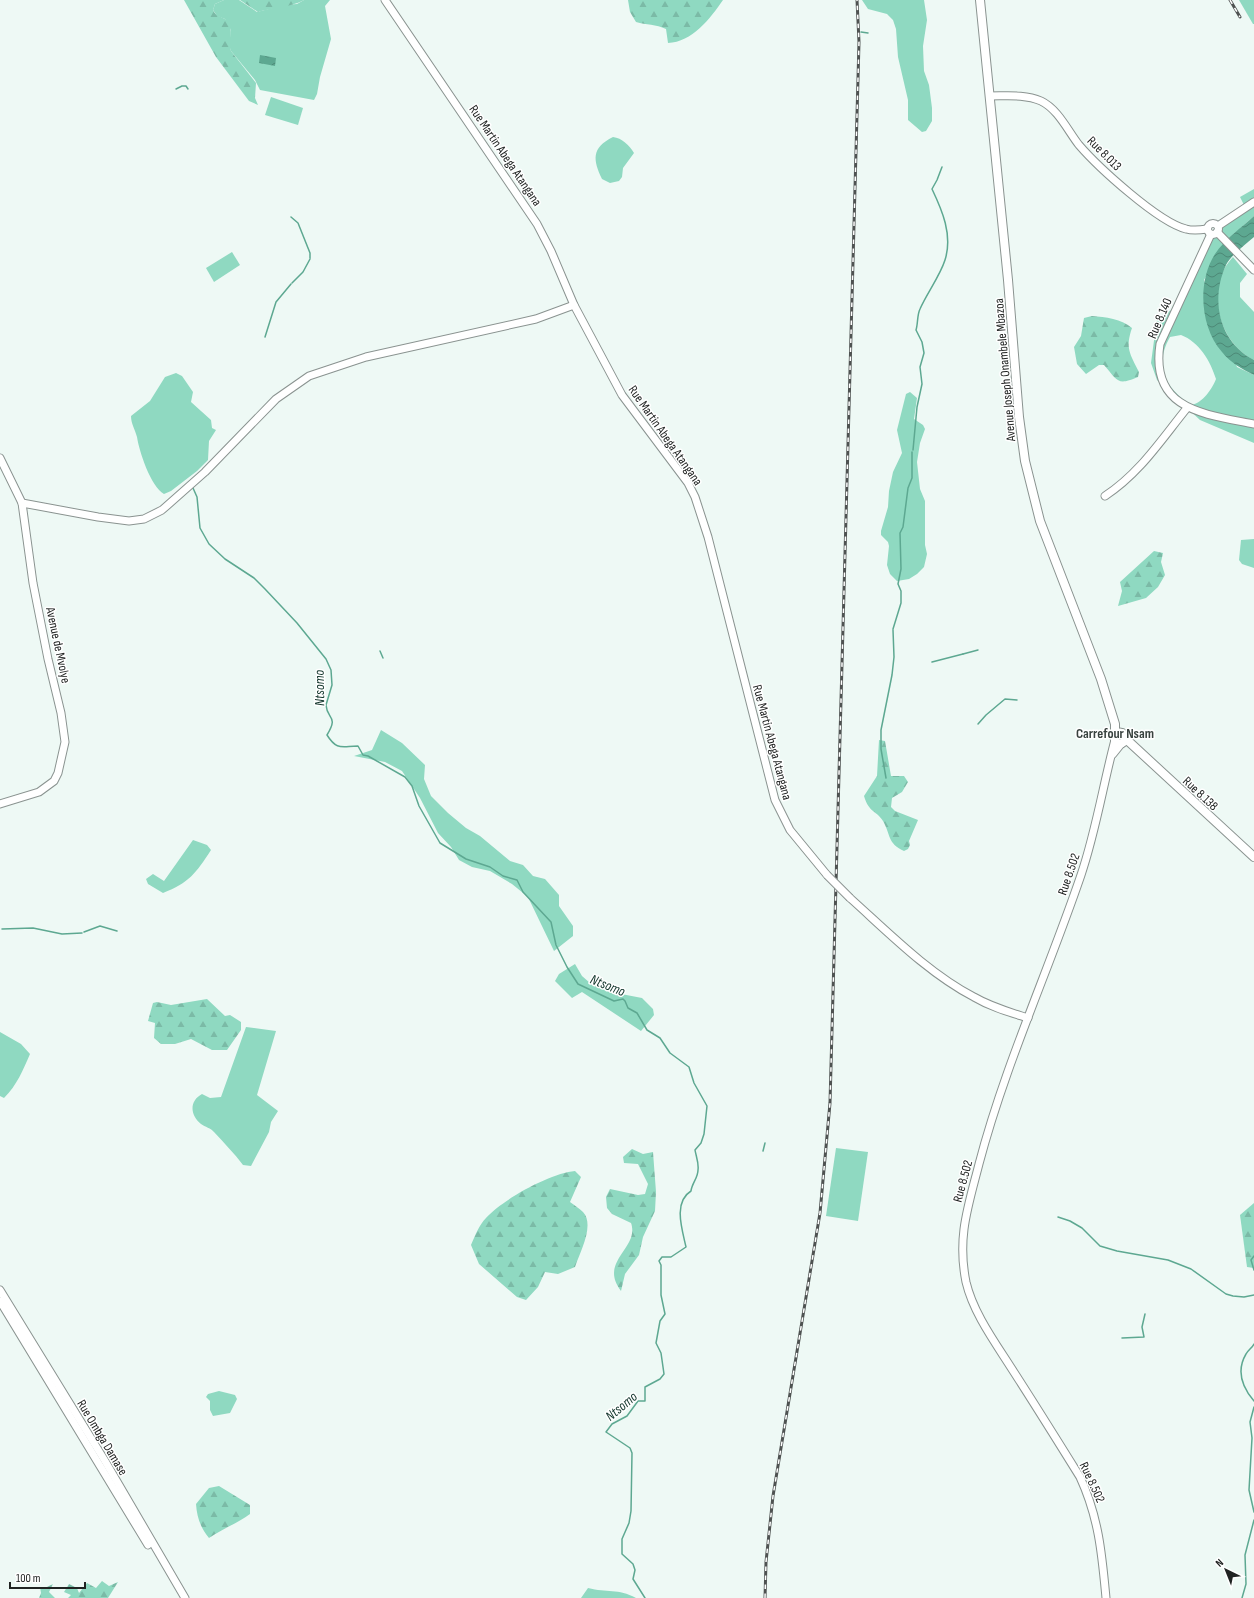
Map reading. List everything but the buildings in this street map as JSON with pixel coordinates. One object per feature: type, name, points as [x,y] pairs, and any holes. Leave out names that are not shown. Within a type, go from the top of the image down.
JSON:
[{"type":"main road","name":"Rue Martin Abega Atangana","points":[[384,0],[537,224],[551,251],[574,306],[622,394],[637,417],[679,471],[695,497],[708,537],[775,800],[790,830],[827,875],[895,940],[958,988],[988,1005],[1028,1018]]},
{"type":"main road","name":"Avenue Joseph Onambele Mbazoa","points":[[980,0],[1019,417],[1030,482],[1040,521],[1101,679],[1121,739]]},
{"type":"main road","name":"Rue 8.013","points":[[990,96],[1025,96],[1042,102],[1055,112],[1090,157],[1132,194],[1179,226],[1192,230],[1213,230]]},
{"type":"main road","points":[[1254,202],[1213,230],[1226,241],[1254,270]]},
{"type":"main road","name":"Rue 8.140","points":[[1213,230],[1160,344],[1158,358],[1160,373],[1167,391],[1187,408],[1202,413],[1254,424]]},
{"type":"main road","points":[[22,503],[98,517],[129,521],[144,519],[162,510],[205,472],[276,399],[309,376],[366,357],[536,319],[574,306]]},
{"type":"main road","points":[[1105,496],[1131,477],[1146,461],[1187,408]]},
{"type":"main road","name":"Avenue de Mvolye","points":[[0,458],[22,503],[33,582],[48,659],[61,713],[64,742],[58,773],[54,781],[39,792],[0,804]]},
{"type":"main road","name":"Rue 8.138","points":[[1121,739],[1132,746],[1254,857]]},
{"type":"main road","name":"Rue 8.502","points":[[1106,1598],[1098,1533],[1091,1501],[1080,1477],[988,1330],[966,1283],[962,1261],[963,1228],[995,1107],[1091,847],[1106,772],[1121,739]]},
{"type":"main road","name":"Rue Ombga Damase","points":[[0,1290],[105,1461],[185,1598]]},
{"type":"main road","name":"Rue Ombga Damase","points":[[0,1301],[180,1598]]},
{"type":"green space","points":[[184,0],[224,0],[215,4],[213,10],[214,13],[226,20],[230,25],[231,51],[256,83],[255,98],[258,105],[249,101],[216,57]]},
{"type":"green space","points":[[224,0],[239,0],[257,12],[284,5],[297,4],[304,0],[330,0],[325,6],[331,39],[320,77],[317,94],[314,100],[260,90],[255,80],[231,51],[229,45],[231,30],[225,19],[217,16],[213,10],[215,4]]},
{"type":"green space","points":[[240,0],[304,0],[295,4],[258,12]]},
{"type":"green space","points":[[628,0],[723,0],[706,22],[693,34],[677,42],[668,43],[666,29],[636,22],[630,12]]},
{"type":"green space","points":[[862,0],[924,0],[927,20],[923,46],[924,71],[929,85],[932,108],[932,121],[926,131],[922,132],[908,120],[908,100],[898,57],[896,29],[893,20],[887,14],[868,9]]},
{"type":"green space","points":[[1239,0],[1254,0],[1254,24],[1253,24]]},
{"type":"green space","points":[[271,97],[303,108],[298,125],[265,115]]},
{"type":"green space","points":[[613,137],[625,142],[634,153],[623,168],[622,177],[619,181],[610,183],[602,179],[597,166],[596,155],[597,150],[606,141]]},
{"type":"green space","points":[[1254,189],[1254,216],[1226,241],[1204,280],[1237,367],[1254,375],[1254,443],[1200,420],[1157,380],[1151,363],[1157,318],[1177,307],[1218,221],[1244,205],[1240,197]],"holes":[[[1181,335],[1187,338],[1203,352],[1211,365],[1216,379],[1203,399],[1191,405],[1169,384],[1163,367],[1165,348],[1170,337]]]},
{"type":"green space","points":[[232,252],[240,265],[214,282],[206,268]]},
{"type":"green space","points":[[1233,257],[1247,274],[1240,283],[1240,297],[1254,312],[1254,360],[1242,352],[1231,341],[1219,313],[1217,298],[1219,283],[1224,269]]},
{"type":"green space","points":[[1092,316],[1123,322],[1132,328],[1129,346],[1131,355],[1139,372],[1138,377],[1126,381],[1118,380],[1104,365],[1099,365],[1086,374],[1077,364],[1074,347],[1081,336],[1084,318]]},
{"type":"green space","points":[[176,373],[182,376],[193,392],[191,402],[211,420],[212,428],[216,430],[209,441],[208,460],[197,471],[171,491],[164,494],[159,490],[150,477],[146,468],[131,416],[150,401],[165,377]]},
{"type":"green space","points":[[910,392],[917,398],[914,419],[923,425],[925,429],[920,443],[917,462],[920,489],[925,501],[925,545],[927,554],[924,567],[917,574],[909,579],[897,581],[890,574],[887,565],[889,546],[888,542],[881,535],[881,531],[888,507],[889,491],[893,472],[902,453],[897,430],[906,394]]},
{"type":"green space","points":[[1254,539],[1254,568],[1242,564],[1239,560],[1241,540]]},
{"type":"green space","points":[[1154,551],[1163,553],[1161,562],[1165,575],[1158,587],[1146,598],[1118,606],[1122,591],[1120,582]]},
{"type":"green space","points":[[381,730],[402,743],[425,765],[424,779],[431,796],[448,813],[466,828],[480,836],[510,861],[523,865],[533,876],[545,879],[559,895],[559,906],[573,926],[573,936],[554,951],[528,897],[512,884],[490,871],[472,867],[459,860],[451,847],[438,833],[420,798],[402,771],[385,762],[354,756],[372,750]]},
{"type":"green space","points":[[879,740],[885,741],[891,776],[904,776],[908,782],[902,792],[892,798],[891,807],[895,811],[918,820],[909,841],[910,845],[908,849],[904,851],[892,842],[883,821],[868,806],[864,796],[877,776]]},
{"type":"green space","points":[[193,840],[207,845],[211,850],[201,865],[186,881],[163,893],[148,884],[146,879],[153,874],[164,881]]},
{"type":"green space","points":[[575,964],[582,976],[590,983],[602,985],[616,993],[642,998],[653,1009],[654,1015],[641,1031],[582,992],[572,998],[555,981],[559,974]]},
{"type":"green space","points":[[207,999],[225,1016],[230,1015],[241,1022],[241,1030],[227,1050],[212,1050],[191,1039],[175,1044],[161,1044],[154,1038],[155,1023],[148,1021],[153,1003],[157,1002],[171,1005]]},
{"type":"green space","points":[[246,1027],[276,1031],[257,1095],[278,1111],[271,1122],[269,1132],[251,1166],[243,1165],[213,1131],[201,1124],[197,1120],[192,1108],[195,1100],[202,1094],[210,1098],[221,1097]]},
{"type":"green space","points":[[0,1032],[21,1044],[30,1054],[16,1083],[4,1098],[0,1096]]},
{"type":"green space","points":[[836,1148],[868,1152],[858,1221],[826,1216]]},
{"type":"green space","points":[[632,1149],[643,1154],[653,1152],[656,1192],[655,1211],[643,1237],[639,1255],[625,1274],[621,1291],[615,1280],[614,1271],[616,1263],[630,1240],[632,1232],[631,1223],[612,1214],[607,1208],[606,1197],[610,1189],[638,1195],[645,1194],[648,1184],[638,1164],[624,1163],[623,1157]]},
{"type":"green space","points":[[575,1171],[581,1177],[570,1202],[583,1212],[588,1224],[583,1246],[575,1267],[558,1274],[545,1272],[538,1287],[526,1300],[517,1297],[479,1264],[471,1245],[476,1234],[486,1218],[515,1195],[553,1177]]},
{"type":"green space","points":[[1254,1203],[1254,1268],[1247,1267],[1240,1215]]},
{"type":"green space","points":[[219,1391],[235,1395],[237,1399],[230,1413],[213,1416],[210,1410],[210,1401],[206,1397],[208,1394]]},
{"type":"green space","points":[[219,1486],[250,1505],[250,1514],[209,1538],[203,1530],[197,1513],[196,1504],[209,1488]]},
{"type":"green space","points":[[102,1581],[109,1586],[118,1582],[108,1598],[68,1598],[71,1595],[64,1592],[69,1584],[77,1588],[79,1593],[87,1583],[96,1588]]},
{"type":"green space","points":[[53,1584],[49,1592],[55,1598],[39,1598],[41,1593],[40,1587],[45,1588]]},
{"type":"green space","points":[[588,1588],[624,1593],[636,1598],[581,1598]]},
{"type":"water","points":[[260,55],[276,58],[275,66],[259,63]]},
{"type":"water","points":[[1254,216],[1254,237],[1228,261],[1226,265],[1221,278],[1219,306],[1221,319],[1233,342],[1242,352],[1254,360],[1254,375],[1233,363],[1215,342],[1205,317],[1204,291],[1205,278],[1209,265],[1215,254],[1228,239]]},
{"type":"waterway","points":[[861,32],[868,33]]},
{"type":"waterway","points":[[176,89],[182,86],[186,86],[188,89]]},
{"type":"waterway","points":[[913,450],[917,407],[922,384],[920,367],[924,353],[922,342],[916,330],[918,314],[943,266],[947,251],[948,241],[943,214],[932,189],[942,167]]},
{"type":"waterway","points":[[291,217],[298,223],[310,253],[310,258]]},
{"type":"waterway","points":[[292,283],[303,272],[310,259]]},
{"type":"waterway","points":[[265,337],[276,302],[291,284]]},
{"type":"waterway","points":[[893,629],[901,603],[901,591],[898,584],[901,569],[900,533],[903,527],[908,488],[912,478],[912,452]]},
{"type":"waterway","name":"Ntsomo","points":[[193,488],[197,497],[200,528],[209,544],[225,559],[254,578],[297,623],[326,659],[331,670],[332,685],[326,705],[332,721],[327,735],[331,740],[337,746],[358,746],[363,755],[368,756],[405,777],[412,786],[419,806],[440,843],[466,859],[490,867],[503,876],[517,880],[523,892],[551,922],[556,945],[567,967],[578,984],[614,1001],[623,999],[628,1008],[637,1013],[647,1030],[660,1038],[670,1053],[689,1067],[694,1083],[707,1106],[704,1134],[701,1143],[695,1150],[698,1173],[691,1191],[685,1196],[680,1209],[681,1224],[686,1247],[671,1257],[662,1257],[659,1261],[661,1265],[661,1295],[665,1314],[660,1321],[656,1343],[661,1353],[664,1374],[660,1379],[645,1387],[645,1401],[638,1401],[627,1416],[612,1424],[606,1432],[630,1448],[632,1453],[631,1511],[629,1523],[622,1539],[622,1554],[633,1564],[635,1570],[633,1579],[645,1598]]},
{"type":"waterway","points":[[886,778],[881,749],[881,730],[892,675],[894,657],[893,630]]},
{"type":"waterway","points":[[963,654],[978,650]]},
{"type":"waterway","points":[[380,651],[383,658]]},
{"type":"waterway","points":[[932,662],[963,654]]},
{"type":"waterway","points":[[978,724],[1005,699],[1017,700]]},
{"type":"waterway","points":[[84,932],[100,926],[117,931]]},
{"type":"waterway","points":[[2,929],[33,928],[62,934],[82,933]]},
{"type":"waterway","points":[[763,1151],[765,1143]]},
{"type":"waterway","points":[[1058,1217],[1070,1221],[1082,1228],[1100,1246],[1117,1251],[1168,1260],[1191,1269],[1226,1294],[1244,1297],[1254,1295]]},
{"type":"waterway","points":[[1254,1256],[1251,1260],[1254,1270]]},
{"type":"waterway","points":[[1122,1338],[1144,1337],[1142,1327],[1145,1314]]},
{"type":"waterway","points":[[1254,1344],[1243,1360],[1241,1367],[1242,1379],[1246,1390],[1254,1401]]},
{"type":"waterway","points":[[1254,1407],[1250,1422],[1252,1438],[1249,1490],[1254,1512]]},
{"type":"waterway","points":[[1242,1598],[1246,1584],[1245,1555],[1254,1520]]},
{"type":"railway","points":[[765,1598],[766,1562],[773,1496],[820,1213],[830,1103],[859,42],[857,0]]},
{"type":"railway","points":[[1230,0],[1240,17]]},
{"type":"district","name":"Carrefour Nsam","points":[[1115,733]]}]
